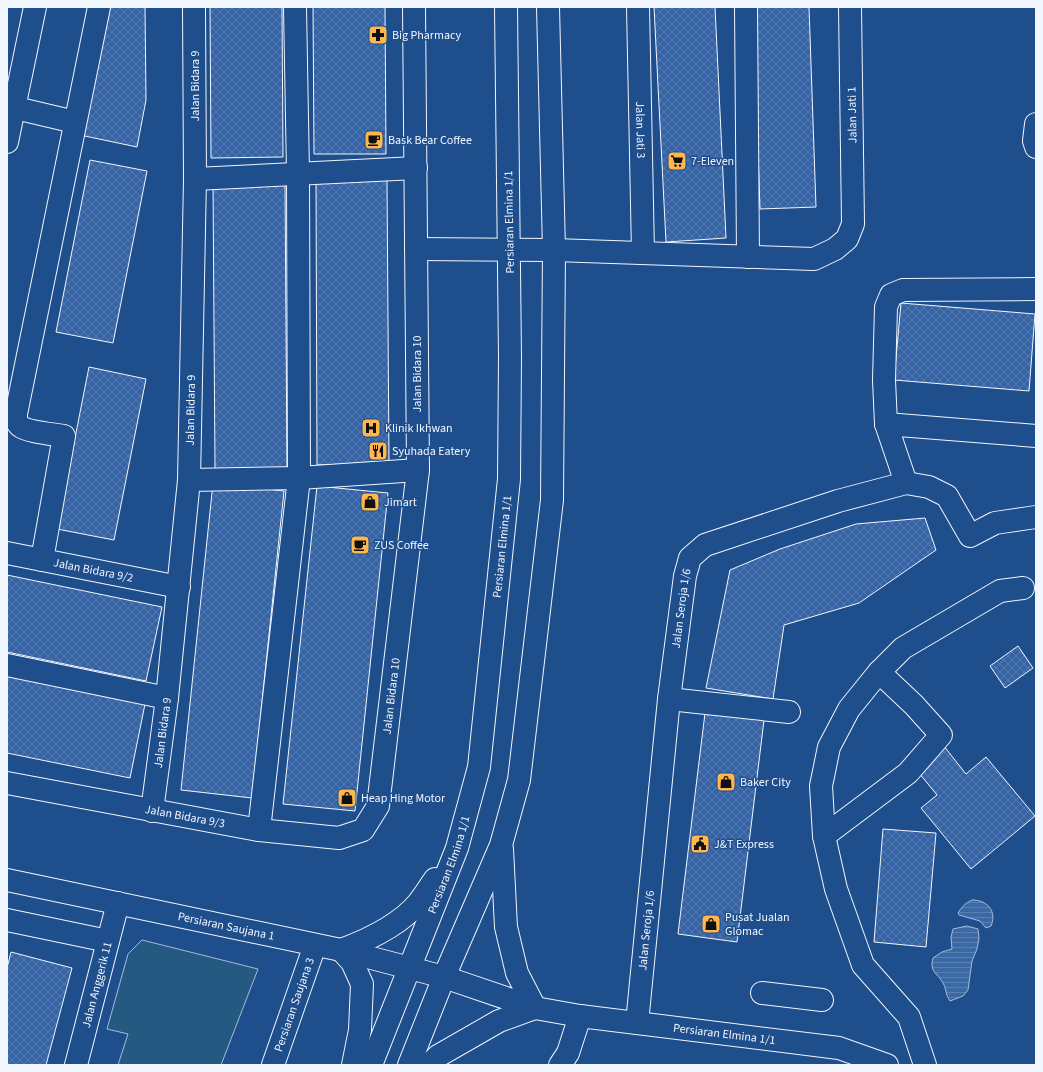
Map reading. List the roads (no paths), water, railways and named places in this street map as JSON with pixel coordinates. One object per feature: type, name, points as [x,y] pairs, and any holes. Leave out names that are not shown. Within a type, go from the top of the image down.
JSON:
[{"type":"street","points":[[7,142],[11,107],[34,7]]},
{"type":"street","points":[[42,560],[64,436],[27,429],[21,426],[17,421],[16,414],[99,7]]},
{"type":"street","name":"Jalan Bidara 9","points":[[152,811],[167,698],[189,480],[195,179],[194,7]]},
{"type":"street","points":[[259,830],[299,478],[298,174],[295,7]]},
{"type":"street","name":"Jalan Bidara 10","points":[[363,830],[378,806],[418,470],[414,7]]},
{"type":"street","name":"Persiaran Elmina 1/1","points":[[371,1065],[457,848],[479,767],[508,479],[510,357],[506,7]]},
{"type":"street","points":[[409,1065],[444,977],[501,845],[519,780],[552,500],[554,250],[548,7]]},
{"type":"street","name":"Jalan Jati 3","points":[[638,7],[643,253]]},
{"type":"street","points":[[416,249],[554,250],[748,257],[746,7]]},
{"type":"street","name":"Jalan Jati 1","points":[[748,257],[814,259],[835,249],[847,239],[853,224],[850,7]]},
{"type":"street","points":[[11,107],[75,122]]},
{"type":"street","points":[[1036,124],[1034,141],[1036,147]]},
{"type":"street","points":[[195,179],[416,168]]},
{"type":"street","points":[[906,483],[886,424],[884,380],[886,306],[891,295],[903,290],[1036,289]]},
{"type":"street","points":[[886,424],[1036,436]]},
{"type":"street","points":[[189,480],[299,478],[418,470]]},
{"type":"street","name":"Jalan Seroja 1/6","points":[[636,1023],[684,576],[690,558],[705,545],[838,501],[906,483],[929,487],[947,496],[970,536],[995,524],[1036,517]]},
{"type":"street","name":"Jalan Bidara 9/2","points":[[7,553],[179,587]]},
{"type":"street","points":[[925,1065],[909,1016],[862,965],[836,889],[824,836],[821,786],[829,747],[849,709],[879,672],[903,648],[1000,591],[1023,588]]},
{"type":"street","points":[[7,666],[167,698]]},
{"type":"street","points":[[824,836],[908,773],[941,735],[914,705],[879,672]]},
{"type":"street","points":[[670,699],[789,712]]},
{"type":"street","name":"Jalan Bidara 9/3","points":[[7,783],[259,830],[338,838],[363,830]]},
{"type":"street","points":[[429,1065],[438,1056],[498,1021],[535,1008],[517,973],[506,926],[501,845]]},
{"type":"street","points":[[353,1065],[360,1030],[362,984],[352,962],[342,950],[363,942],[394,925],[409,912],[418,903],[457,848]]},
{"type":"street","name":"Persiaran Saujana 1","points":[[7,880],[342,950],[444,977]]},
{"type":"street","name":"Jalan Anggerik 11","points":[[76,1065],[118,903]]},
{"type":"street","points":[[7,921],[108,941]]},
{"type":"street","name":"Persiaran Saujana 3","points":[[273,1065],[315,945]]},
{"type":"street","name":"Persiaran Elmina 1/1","points":[[444,977],[535,1008],[580,1016],[839,1048],[887,1065]]},
{"type":"street","points":[[762,993],[822,1000]]},
{"type":"street","points":[[560,1065],[568,1053],[580,1016]]},
{"type":"place","name":"Big Pharmacy","points":[[378,35]]},
{"type":"place","name":"Bask Bear Coffee","points":[[374,140]]},
{"type":"place","name":"7-Eleven","points":[[677,161]]},
{"type":"place","name":"Klinik Ikhwan","points":[[371,428]]},
{"type":"place","name":"Syuhada Eatery","points":[[378,451]]},
{"type":"place","name":"Jimart","points":[[370,502]]},
{"type":"place","name":"ZUS Coffee","points":[[360,545]]},
{"type":"place","name":"Baker City","points":[[726,782]]},
{"type":"place","name":"Heap Hing Motor","points":[[347,798]]},
{"type":"place","name":"J&T Express","points":[[700,844]]},
{"type":"place","name":"Pusat Jualan Glomac","points":[[711,924]]}]
